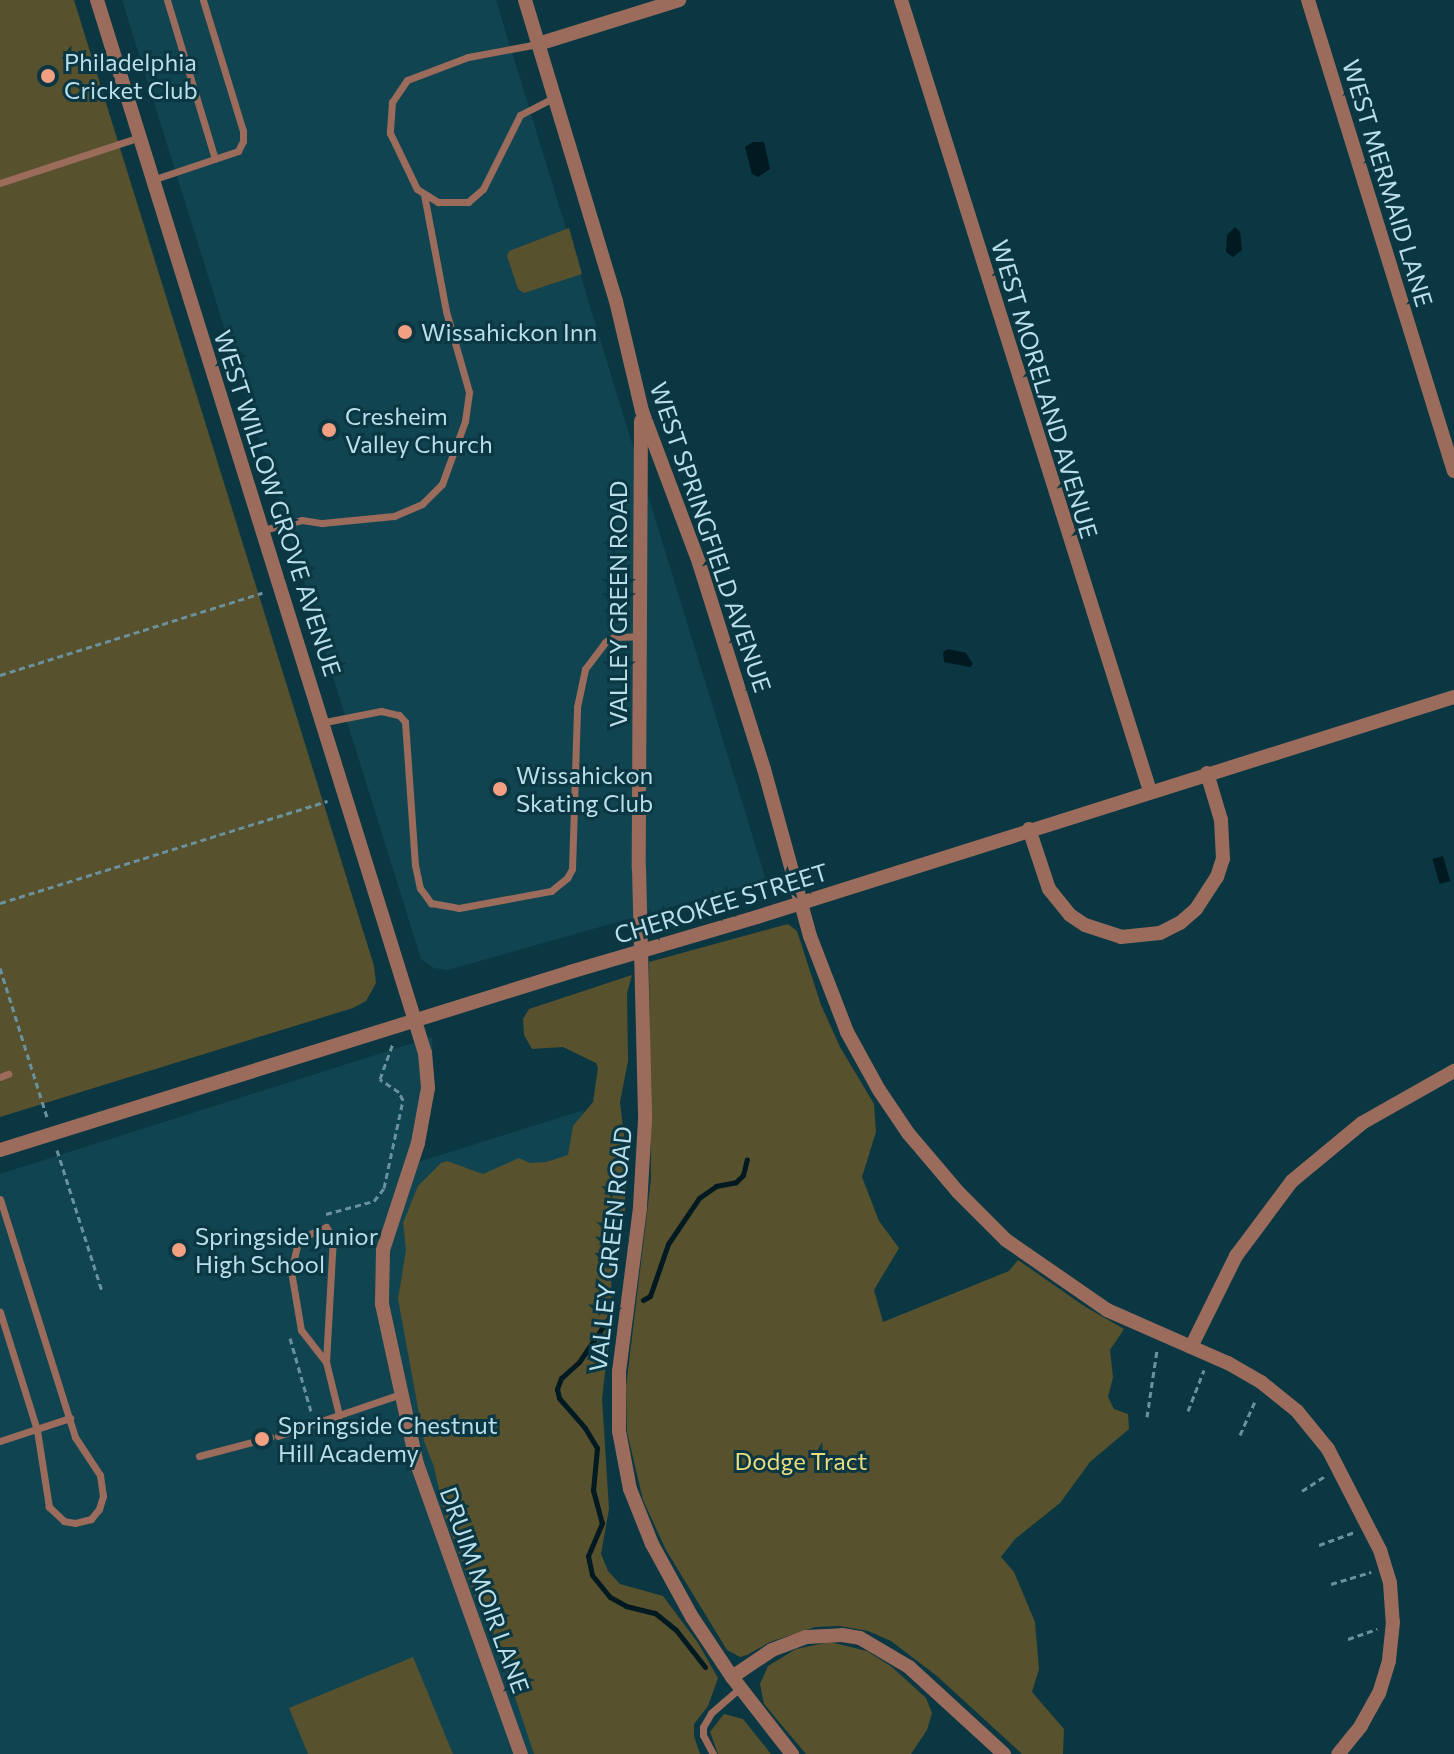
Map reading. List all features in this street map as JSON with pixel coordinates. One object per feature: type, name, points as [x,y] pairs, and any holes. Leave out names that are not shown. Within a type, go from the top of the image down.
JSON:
[{"type":"street","name":"WEST WILLOW GROVE AVENUE","points":[[97,0],[417,1019]]},
{"type":"street","name":"WEST SPRINGFIELD AVENUE","points":[[525,0],[616,301],[642,411],[699,563],[821,970],[847,1032],[879,1090],[931,1163],[984,1219],[1029,1257],[1107,1310],[1244,1371],[1297,1411],[1328,1449],[1380,1550],[1392,1597],[1393,1622],[1389,1661],[1372,1709],[1338,1754]]},
{"type":"street","points":[[538,44],[679,0]]},
{"type":"street","name":"WEST MORELAND AVENUE","points":[[901,0],[1150,791]]},
{"type":"street","name":"WEST MERMAID LANE","points":[[1308,0],[1454,471]]},
{"type":"street","name":"VALLEY GREEN ROAD","points":[[642,411],[639,636],[645,1120],[640,1208],[619,1371],[619,1431],[630,1489],[652,1544],[692,1617],[736,1683],[792,1754]]},
{"type":"street","name":"CHEROKEE STREET","points":[[0,1150],[417,1019],[757,917],[1454,697]]},
{"type":"street","points":[[1029,829],[1049,889],[1070,915],[1085,925],[1121,937],[1160,933],[1180,923],[1196,909],[1217,877],[1223,859],[1221,820],[1207,773]]},
{"type":"street","name":"DRUIM MOIR LANE","points":[[417,1019],[428,1088],[418,1143],[380,1266],[382,1304],[428,1498],[521,1754]]},
{"type":"street","points":[[1191,1347],[1236,1256],[1292,1181],[1362,1123],[1454,1071]]},
{"type":"street","points":[[736,1683],[772,1650],[806,1637],[842,1635],[860,1638],[909,1667],[1004,1754]]},
{"type":"lane","points":[[167,0],[215,159]]},
{"type":"lane","points":[[152,180],[238,151],[243,131],[203,0]]},
{"type":"lane","points":[[538,44],[468,57],[418,74],[399,89],[389,114],[390,133],[409,179],[424,195],[447,204],[468,202],[477,196],[520,115],[555,97]]},
{"type":"lane","points":[[0,183],[140,137]]},
{"type":"lane","points":[[263,530],[302,520],[322,523],[394,516],[422,504],[442,484],[462,432],[469,392],[446,311],[424,195]]},
{"type":"lane","points":[[325,722],[381,711],[399,715],[405,722],[415,865],[420,888],[431,903],[459,908],[551,891],[567,878],[572,869],[577,707],[585,669],[605,642],[614,637],[639,636]]},
{"type":"lane","points":[[0,1199],[75,1437],[100,1475],[103,1496],[99,1509],[91,1519],[75,1523],[64,1521],[49,1507],[37,1430],[0,1312]]},
{"type":"lane","points":[[326,1362],[301,1330],[291,1271],[297,1246],[306,1236],[326,1227],[333,1238],[326,1362],[339,1415]]},
{"type":"lane","points":[[199,1456],[274,1437],[401,1394]]},
{"type":"lane","points":[[0,1441],[70,1418]]},
{"type":"lane","points":[[713,1754],[703,1735],[703,1727],[736,1683]]},
{"type":"path","points":[[0,675],[262,593]]},
{"type":"path","points":[[0,903],[327,801]]},
{"type":"path","points":[[0,968],[49,1124]]},
{"type":"path","points":[[380,1079],[393,1043]]},
{"type":"path","points":[[55,1143],[102,1291]]},
{"type":"path","points":[[1147,1417],[1159,1346]]},
{"type":"path","points":[[1188,1411],[1206,1365]]},
{"type":"path","points":[[1240,1435],[1256,1399]]},
{"type":"path","points":[[1302,1491],[1330,1473]]},
{"type":"path","points":[[1319,1545],[1360,1530]]},
{"type":"path","points":[[1331,1584],[1376,1570]]},
{"type":"path","points":[[1348,1639],[1382,1629]]},
{"type":"shaded area","points":[[122,0],[496,0],[766,880],[448,970],[434,968],[421,959]]},
{"type":"shaded area","points":[[753,142],[764,142],[770,169],[758,177],[752,174],[745,147]]},
{"type":"shaded area","points":[[1235,227],[1240,232],[1242,250],[1233,257],[1226,252],[1227,235]]},
{"type":"shaded area","points":[[948,649],[966,653],[973,664],[970,667],[944,662],[943,652]]},
{"type":"shaded area","points":[[1443,856],[1450,881],[1440,884],[1432,859]]},
{"type":"shaded area","name":"Springside Chestnut Hill Academy","points":[[432,1037],[434,1094],[418,1162],[584,1110],[511,1349],[613,1754],[0,1754],[0,1174]]},
{"type":"green space","points":[[0,0],[74,0],[374,966],[376,983],[366,1001],[353,1008],[0,1117]]},
{"type":"green space","points":[[569,228],[582,274],[524,293],[518,289],[507,256],[509,251]]},
{"type":"green space","name":"Dodge Tract","points":[[788,924],[797,931],[821,1005],[840,1047],[874,1104],[876,1132],[862,1177],[879,1221],[899,1248],[874,1290],[883,1322],[1009,1271],[1018,1260],[1084,1306],[1124,1329],[1110,1350],[1113,1377],[1108,1397],[1114,1409],[1128,1414],[1129,1429],[1090,1462],[1060,1503],[1015,1539],[1001,1557],[1014,1572],[1035,1622],[1039,1669],[1032,1692],[1064,1729],[1063,1754],[1022,1754],[937,1676],[891,1641],[868,1631],[840,1626],[815,1627],[770,1642],[740,1657],[727,1650],[666,1550],[643,1500],[627,1432],[626,1387],[651,1179],[649,962]]},
{"type":"green space","points":[[632,975],[627,993],[628,1061],[620,1102],[626,1151],[625,1220],[611,1273],[612,1312],[602,1399],[609,1509],[601,1554],[608,1571],[620,1584],[663,1596],[698,1643],[718,1678],[708,1706],[694,1724],[700,1754],[534,1754],[494,1634],[472,1590],[445,1516],[434,1467],[424,1441],[398,1299],[406,1250],[403,1223],[418,1186],[441,1163],[447,1161],[483,1174],[519,1158],[530,1163],[568,1155],[573,1126],[593,1102],[598,1068],[596,1063],[563,1047],[532,1049],[524,1035],[523,1019],[529,1009]]},
{"type":"green space","points":[[830,1642],[867,1651],[892,1667],[926,1698],[932,1713],[927,1730],[911,1754],[806,1754],[764,1704],[760,1684],[768,1666],[796,1649]]},
{"type":"green space","points":[[413,1657],[453,1754],[308,1754],[289,1708]]},
{"type":"green space","points":[[724,1714],[743,1719],[771,1754],[718,1754],[710,1732]]},
{"type":"waterway","points":[[643,1300],[650,1296],[668,1244],[699,1198],[716,1186],[736,1182],[743,1175],[747,1159]]},
{"type":"waterway","points":[[609,1318],[579,1362],[561,1378],[557,1389],[559,1398],[585,1428],[597,1448],[593,1490],[602,1523],[588,1556],[592,1575],[610,1597],[626,1606],[655,1613],[676,1630],[705,1667]]},
{"type":"place","name":"Philadelphia Cricket Club","points":[[48,76]]},
{"type":"place","name":"Wissahickon Inn","points":[[405,332]]},
{"type":"place","name":"Cresheim Valley Church","points":[[329,430]]},
{"type":"place","name":"Wissahickon Skating Club","points":[[500,789]]},
{"type":"place","name":"Springside Junior High School","points":[[179,1250]]},
{"type":"place","name":"Springside Chestnut Hill Academy","points":[[262,1439]]}]
